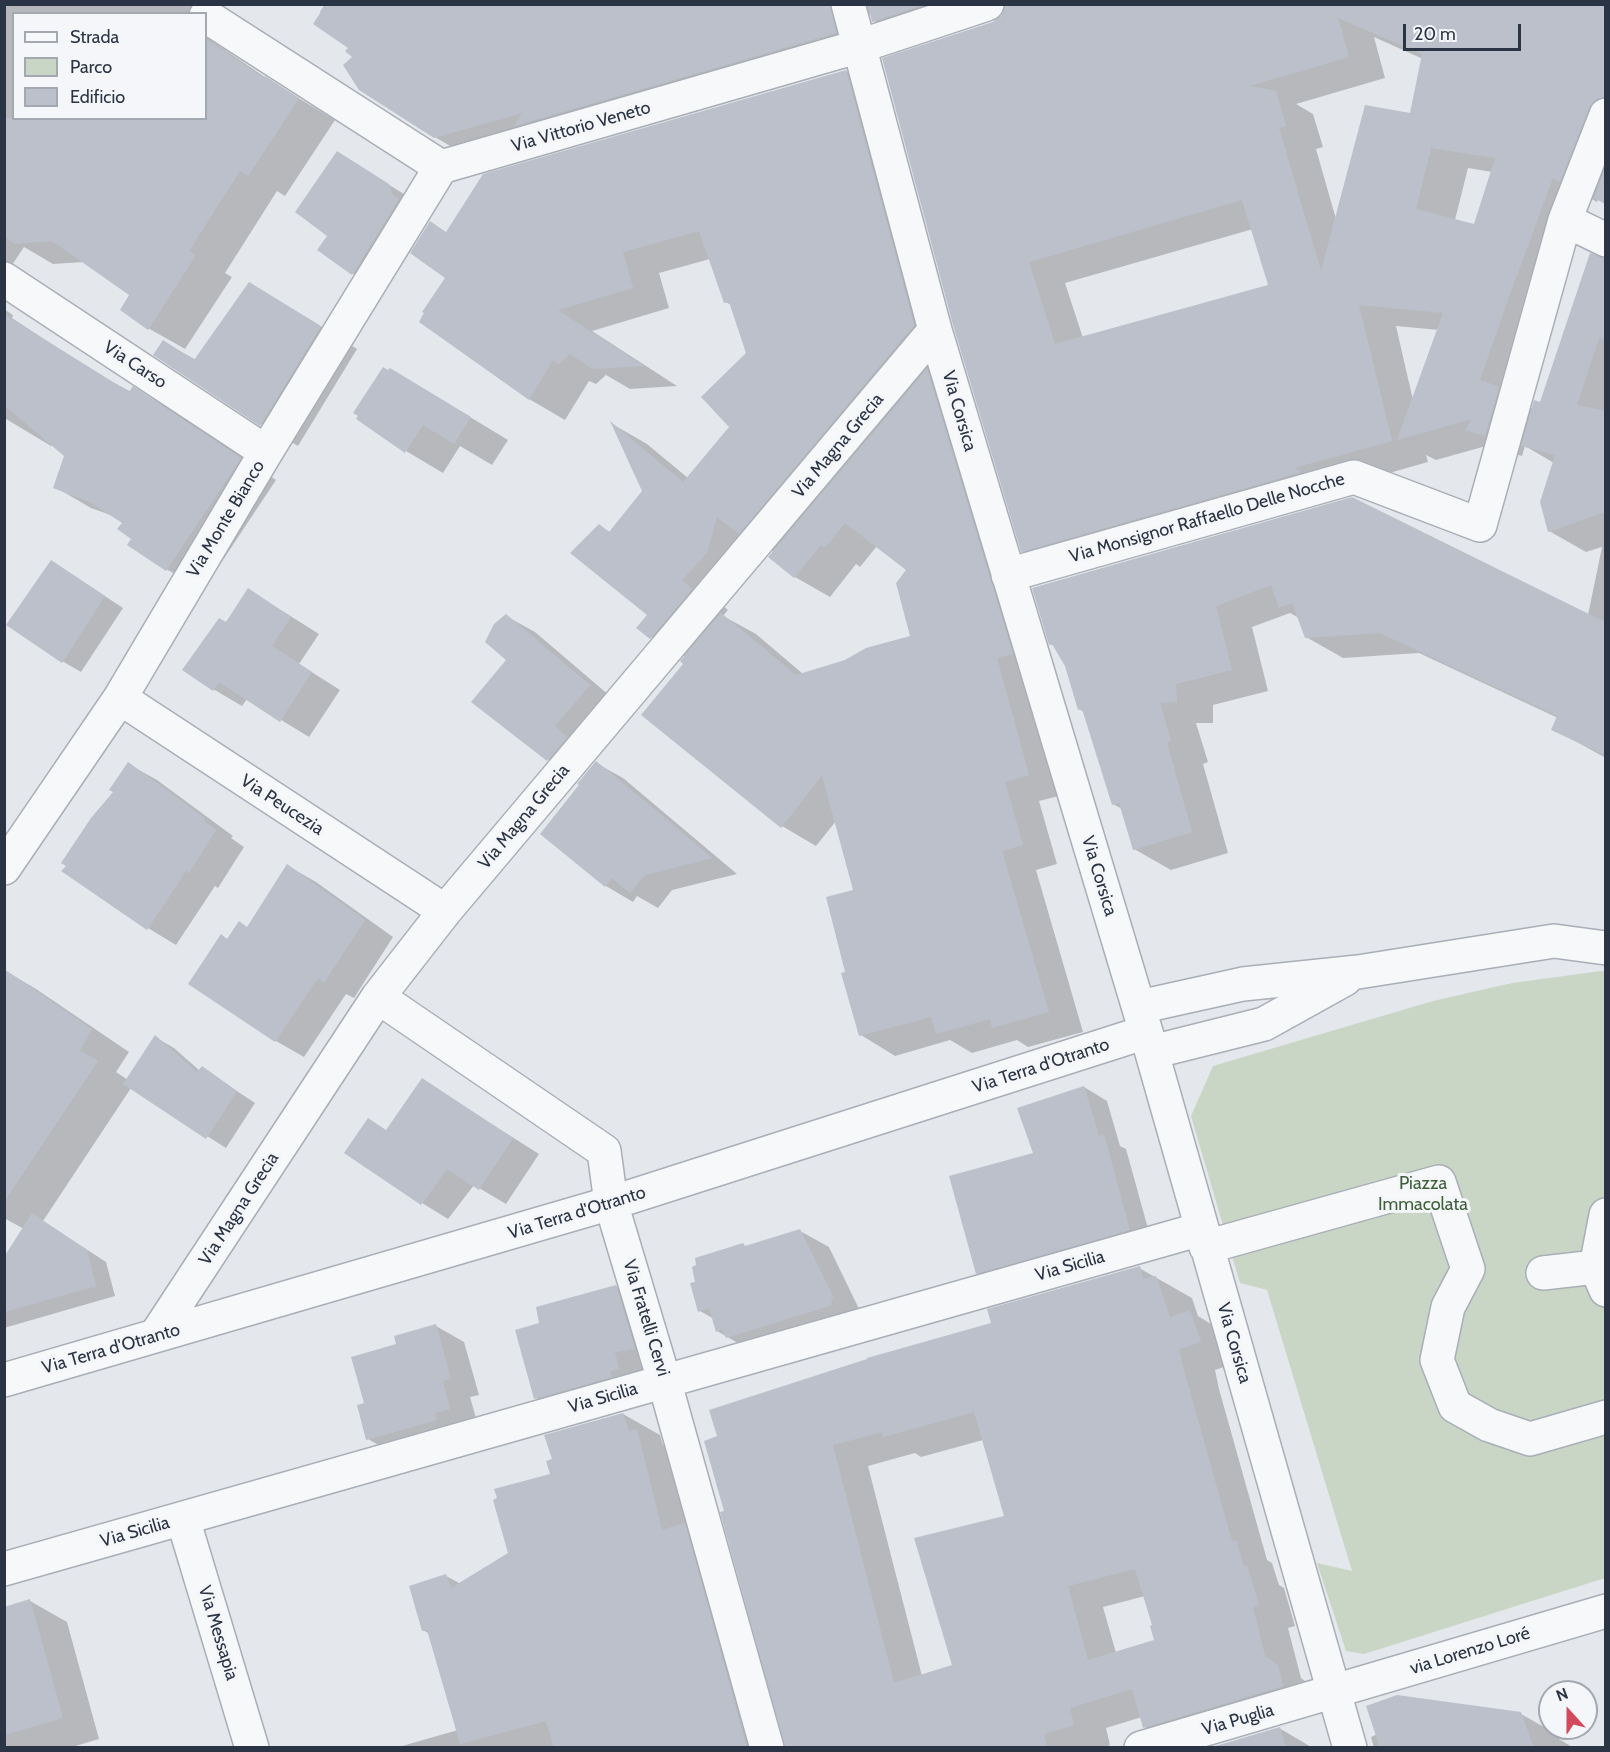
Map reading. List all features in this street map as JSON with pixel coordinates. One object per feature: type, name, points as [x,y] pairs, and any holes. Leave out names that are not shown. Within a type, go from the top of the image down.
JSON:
[{"type":"street","name":"Via Corsica","points":[[848,4],[935,330],[1146,1030],[1350,1748]]},
{"type":"street","name":"Via Vittorio Veneto","points":[[441,167],[860,46],[987,4]]},
{"type":"street","points":[[207,17],[441,167]]},
{"type":"street","points":[[1605,115],[1565,220],[1605,240]]},
{"type":"street","name":"Via Monte Bianco","points":[[4,868],[120,698],[266,452],[441,167]]},
{"type":"street","name":"Via Monsignor Raffaello Delle Nocche","points":[[1008,575],[1354,477],[1480,525],[1565,220]]},
{"type":"street","name":"Via Carso","points":[[4,279],[266,452]]},
{"type":"street","name":"Via Magna Grecia","points":[[156,1335],[378,997],[445,911],[935,330]]},
{"type":"street","name":"Via Peucezia","points":[[120,698],[445,911]]},
{"type":"street","points":[[1146,1030],[1243,984],[1358,972],[1554,941],[1605,948]]},
{"type":"street","points":[[1146,1030],[1264,1024],[1358,972]]},
{"type":"street","name":"Via Fratelli Cervi","points":[[378,997],[604,1151],[611,1203],[664,1380],[767,1748]]},
{"type":"street","name":"Via Terra d'Otranto","points":[[4,1380],[611,1203],[1146,1030]]},
{"type":"street","name":"Via Sicilia","points":[[4,1569],[664,1380],[1204,1238],[1439,1182],[1468,1269],[1448,1307],[1437,1360],[1455,1406],[1489,1425],[1530,1439],[1605,1417]]},
{"type":"street","points":[[1543,1274],[1601,1279],[1605,1215]]},
{"type":"street","name":"Via Messapia","points":[[183,1519],[252,1748]]},
{"type":"street","name":"via Lorenzo Loré","points":[[1335,1692],[1605,1611]]},
{"type":"street","name":"Via Puglia","points":[[1141,1748],[1335,1692]]},
{"type":"green space","name":"Piazza Immacolata","points":[[1605,971],[1605,1578],[1364,1654],[1346,1651],[1317,1563],[1352,1571],[1267,1290],[1240,1283],[1191,1116],[1213,1066],[1433,1001],[1512,983]]},
{"type":"building","points":[[326,4],[830,4],[836,33],[514,126],[522,113],[434,138],[359,90],[343,65],[352,57],[345,51],[348,48],[313,24]]},
{"type":"building","points":[[868,4],[926,4],[872,22]]},
{"type":"building","points":[[1005,4],[1605,4],[1605,97],[1595,100],[1589,108],[1560,182],[1553,178],[1507,302],[1480,380],[1499,387],[1485,436],[1465,430],[1472,419],[1397,440],[1443,313],[1359,305],[1392,441],[1294,468],[1302,472],[1021,552],[953,325],[882,58],[993,22],[1001,16]],"holes":[[[1338,18],[1422,54],[1410,113],[1365,105],[1321,271],[1279,128],[1286,126],[1276,91],[1249,86],[1349,57]],[[1431,148],[1495,158],[1474,224],[1416,209]],[[1242,200],[1268,285],[1055,344],[1029,262]]]},
{"type":"building","points":[[207,40],[264,78],[265,76],[299,98],[248,176],[240,171],[189,251],[196,255],[148,330],[120,310],[129,295],[52,241],[15,244],[4,236],[4,118],[12,118],[12,120],[207,120]]},
{"type":"building","points":[[846,70],[914,325],[739,534],[717,517],[707,553],[682,580],[692,589],[650,639],[636,628],[647,615],[570,553],[599,524],[609,532],[642,491],[610,421],[683,482],[729,427],[701,397],[746,353],[729,302],[724,303],[699,231],[623,252],[633,288],[558,310],[644,366],[592,369],[570,354],[558,364],[553,360],[529,400],[419,322],[424,313],[422,312],[445,278],[410,253],[430,221],[446,232],[483,174]]},
{"type":"building","points":[[337,151],[389,184],[393,195],[399,199],[352,275],[317,250],[327,236],[295,212]]},
{"type":"building","points":[[1605,168],[1605,204],[1594,198]]},
{"type":"building","points":[[1590,253],[1605,258],[1605,339],[1599,338],[1577,405],[1605,411],[1605,512],[1548,532],[1540,502],[1555,455],[1521,446],[1534,400],[1540,402]]},
{"type":"building","points":[[249,282],[321,326],[260,426],[153,355],[163,340],[194,360]]},
{"type":"building","points":[[4,314],[129,392],[133,386],[241,458],[166,571],[127,545],[131,539],[117,529],[122,523],[90,502],[53,488],[64,456],[4,405]]},
{"type":"building","points":[[383,367],[388,370],[390,368],[471,417],[454,444],[423,425],[405,453],[356,419],[358,416],[353,413]]},
{"type":"building","points":[[927,369],[1013,654],[997,658],[1029,775],[1005,782],[1023,845],[1002,851],[1049,1012],[992,1028],[990,1019],[936,1034],[931,1017],[859,1036],[841,973],[845,972],[826,897],[853,890],[822,775],[781,828],[641,715],[683,664],[680,661],[721,613],[796,675],[845,660],[866,648],[910,636],[896,583],[906,570],[845,523],[825,548],[821,545],[794,578],[768,557]]},
{"type":"building","points":[[1352,497],[1605,622],[1605,755],[1551,730],[1557,716],[1380,633],[1305,638],[1292,603],[1279,608],[1271,585],[1216,606],[1232,670],[1176,684],[1177,702],[1160,703],[1171,741],[1167,743],[1192,832],[1133,850],[1119,803],[1112,805],[1082,709],[1078,710],[1065,666],[1052,644],[1049,645],[1032,588]]},
{"type":"building","points":[[51,560],[105,596],[62,663],[6,625]]},
{"type":"building","points":[[248,588],[291,617],[272,646],[312,672],[280,722],[219,682],[213,691],[182,670],[219,618],[226,622]]},
{"type":"building","points":[[506,614],[590,685],[555,726],[567,737],[547,761],[471,702],[506,660],[485,642],[494,624]]},
{"type":"building","points":[[596,761],[712,858],[645,875],[630,893],[612,878],[605,887],[540,834]]},
{"type":"building","points":[[128,762],[205,818],[204,821],[216,830],[189,873],[186,871],[147,930],[61,871],[66,866],[61,863],[91,818],[113,792],[109,790]]},
{"type":"building","points":[[287,864],[365,920],[324,983],[318,978],[275,1042],[188,984],[221,934],[227,939],[239,921],[247,927]]},
{"type":"building","points":[[4,969],[92,1029],[80,1050],[98,1061],[4,1202]]},
{"type":"building","points":[[155,1035],[197,1072],[202,1066],[237,1091],[206,1139],[123,1084]]},
{"type":"building","points":[[422,1078],[513,1138],[479,1190],[447,1169],[421,1205],[344,1153],[368,1118],[386,1130]]},
{"type":"building","points":[[1084,1086],[1099,1136],[1104,1134],[1130,1230],[976,1274],[949,1176],[1033,1153],[1017,1108]]},
{"type":"building","points":[[32,1213],[87,1250],[96,1286],[4,1312],[4,1257]]},
{"type":"building","points":[[800,1229],[834,1298],[831,1300],[832,1305],[726,1338],[722,1329],[716,1332],[709,1308],[698,1312],[690,1283],[695,1282],[692,1267],[696,1265],[695,1258]]},
{"type":"building","points":[[1140,1266],[1143,1279],[1156,1276],[1170,1317],[1190,1310],[1201,1342],[1179,1349],[1183,1367],[1232,1541],[1236,1540],[1244,1567],[1247,1565],[1259,1605],[1253,1607],[1265,1656],[1278,1665],[1283,1686],[1143,1728],[1132,1689],[1070,1708],[1074,1725],[1044,1734],[1047,1748],[785,1748],[720,1512],[724,1511],[704,1441],[717,1436],[709,1410],[867,1358],[991,1323],[987,1309]],"holes":[[[974,1412],[1004,1516],[914,1538],[952,1665],[894,1683],[833,1445],[882,1432],[883,1437]],[[1135,1569],[1152,1625],[1150,1626],[1154,1640],[1088,1660],[1068,1586]]]},
{"type":"building","points":[[616,1285],[635,1349],[615,1352],[619,1369],[610,1371],[612,1377],[534,1399],[515,1330],[539,1323],[536,1307]]},
{"type":"building","points":[[436,1324],[451,1379],[443,1381],[450,1409],[435,1413],[437,1420],[366,1440],[357,1405],[364,1403],[351,1357],[396,1344],[394,1336]]},
{"type":"building","points":[[623,1413],[629,1431],[637,1429],[662,1530],[685,1523],[747,1748],[554,1748],[546,1721],[460,1744],[427,1630],[422,1631],[409,1586],[446,1574],[451,1588],[508,1553],[493,1500],[497,1498],[494,1489],[550,1474],[546,1461],[552,1459],[544,1435]]},
{"type":"building","points":[[30,1599],[63,1718],[4,1735],[4,1607]]},
{"type":"building","points":[[1397,1695],[1521,1712],[1534,1748],[1380,1748],[1366,1706]]},
{"type":"building","points":[[1280,1727],[1286,1748],[1209,1748]]}]
